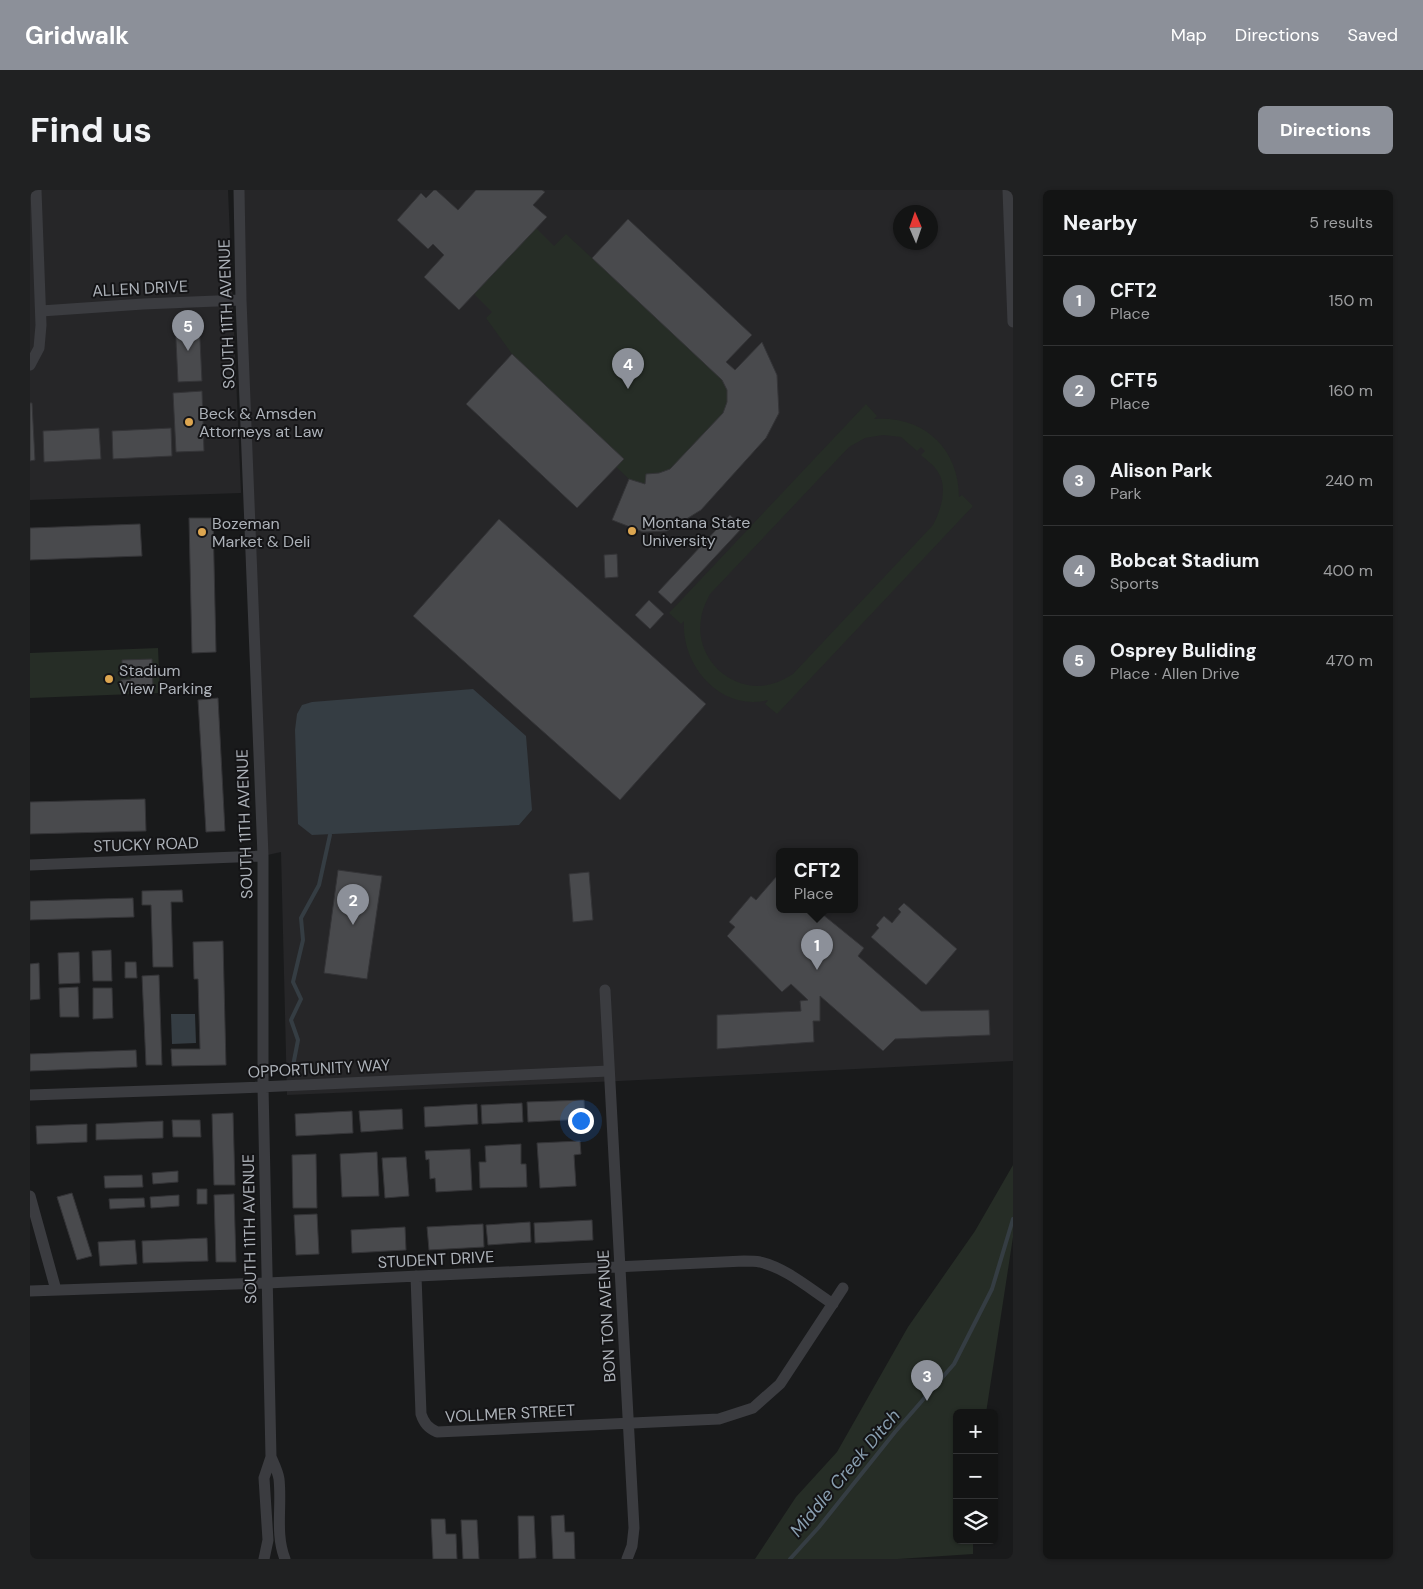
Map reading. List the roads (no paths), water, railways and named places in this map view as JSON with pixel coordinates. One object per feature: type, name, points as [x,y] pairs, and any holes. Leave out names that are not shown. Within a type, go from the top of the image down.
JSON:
[{"type":"street","points":[[30,365],[39,348],[41,311],[36,190]]},
{"type":"street","name":"SOUTH 11TH AVENUE","points":[[239,190],[241,300],[263,856],[263,1087],[271,1457],[279,1478],[280,1528],[282,1552],[285,1559]]},
{"type":"street","points":[[1008,190],[1013,322]]},
{"type":"street","name":"ALLEN DRIVE","points":[[41,311],[241,300]]},
{"type":"street","name":"STUCKY ROAD","points":[[30,865],[263,856]]},
{"type":"street","name":"BON TON AVENUE","points":[[606,990],[634,1528],[632,1546],[627,1559]]},
{"type":"street","name":"OPPORTUNITY WAY","points":[[30,1095],[263,1087],[609,1071]]},
{"type":"street","points":[[30,1196],[56,1290]]},
{"type":"street","name":"STUDENT DRIVE","points":[[30,1291],[267,1283],[744,1260],[772,1266],[786,1273],[832,1304]]},
{"type":"street","name":"VOLLMER STREET","points":[[416,1276],[421,1414],[424,1422],[430,1429],[437,1432],[628,1424]]},
{"type":"street","points":[[628,1424],[719,1419],[753,1408],[780,1384],[843,1288]]},
{"type":"street","name":"SOUTH 11TH AVENUE","points":[[264,1559],[268,1540],[264,1478],[271,1457]]},
{"type":"waterway","points":[[292,1071],[298,1040],[291,1020],[301,999],[293,982],[303,940],[301,918],[319,885],[330,835]]},
{"type":"waterway","name":"Middle Creek Ditch","points":[[790,1559],[819,1527],[895,1432],[954,1364],[992,1289],[1013,1219]]},
{"type":"place","name":"Osprey Buliding","points":[[188,351]]},
{"type":"place","name":"Bobcat Stadium","points":[[628,389]]},
{"type":"place","name":"Beck & Amsden Attorneys at Law","points":[[189,422]]},
{"type":"place","name":"Montana State University","points":[[632,531]]},
{"type":"place","name":"Bozeman Market & Deli","points":[[202,532]]},
{"type":"place","name":"Stadium View Parking","points":[[109,679]]},
{"type":"place","name":"CFT5","points":[[353,925]]},
{"type":"place","name":"CFT2","points":[[817,970]]},
{"type":"place","name":"Alison Park","points":[[927,1401]]}]
